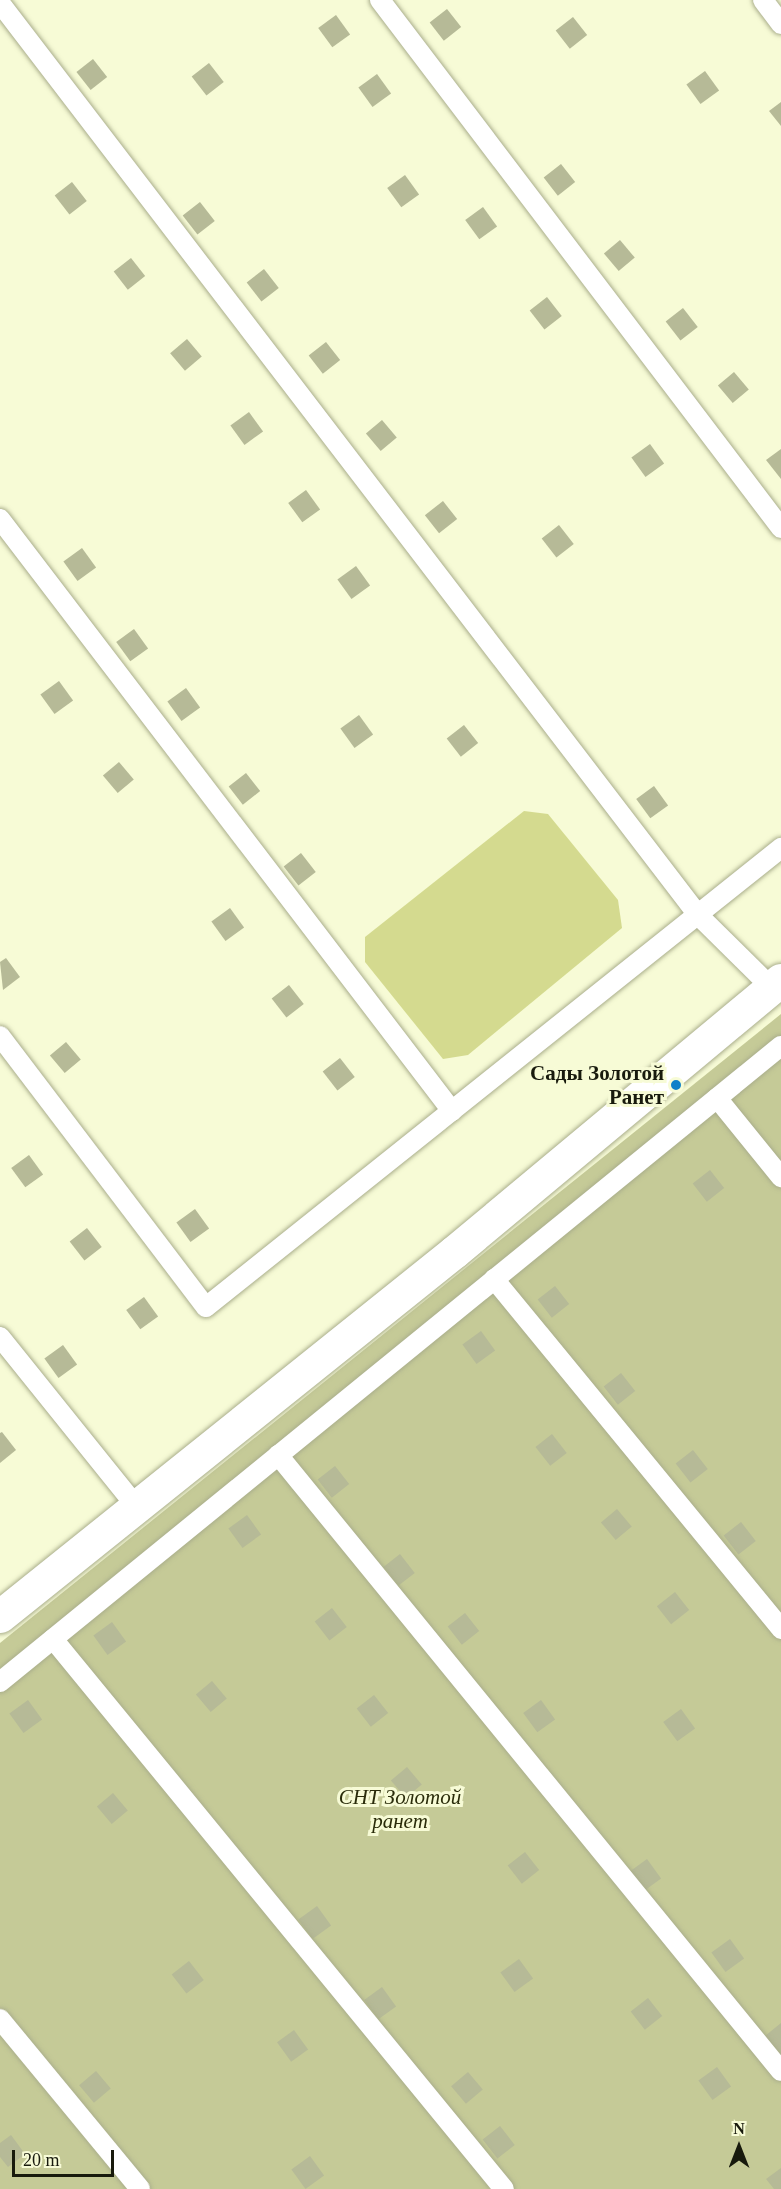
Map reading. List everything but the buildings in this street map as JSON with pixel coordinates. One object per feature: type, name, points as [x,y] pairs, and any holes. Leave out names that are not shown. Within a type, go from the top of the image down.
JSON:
[{"type":"street","points":[[0,1616],[135,1505],[454,1252],[776,984]]},
{"type":"lane","points":[[380,0],[781,528]]},
{"type":"lane","points":[[763,0],[781,24]]},
{"type":"lane","points":[[0,3],[698,915],[776,984]]},
{"type":"lane","points":[[0,519],[452,1111]]},
{"type":"lane","points":[[0,1036],[206,1307],[781,848]]},
{"type":"lane","points":[[0,1682],[781,1046]]},
{"type":"lane","points":[[717,1098],[781,1177]]},
{"type":"lane","points":[[494,1279],[781,1629]]},
{"type":"lane","points":[[0,1337],[135,1505]]},
{"type":"lane","points":[[278,1455],[781,2071]]},
{"type":"lane","points":[[53,1639],[504,2189]]},
{"type":"lane","points":[[0,2019],[140,2189]]},
{"type":"green space","name":"СНТ Золотой ранет","points":[[781,1014],[781,2189],[0,2189],[0,1643]]},
{"type":"shaded area","points":[[524,811],[548,814],[618,900],[622,928],[468,1055],[443,1059],[365,962],[365,937]]},
{"type":"place","name":"Сады Золотой Ранет","points":[[676,1085]]}]
